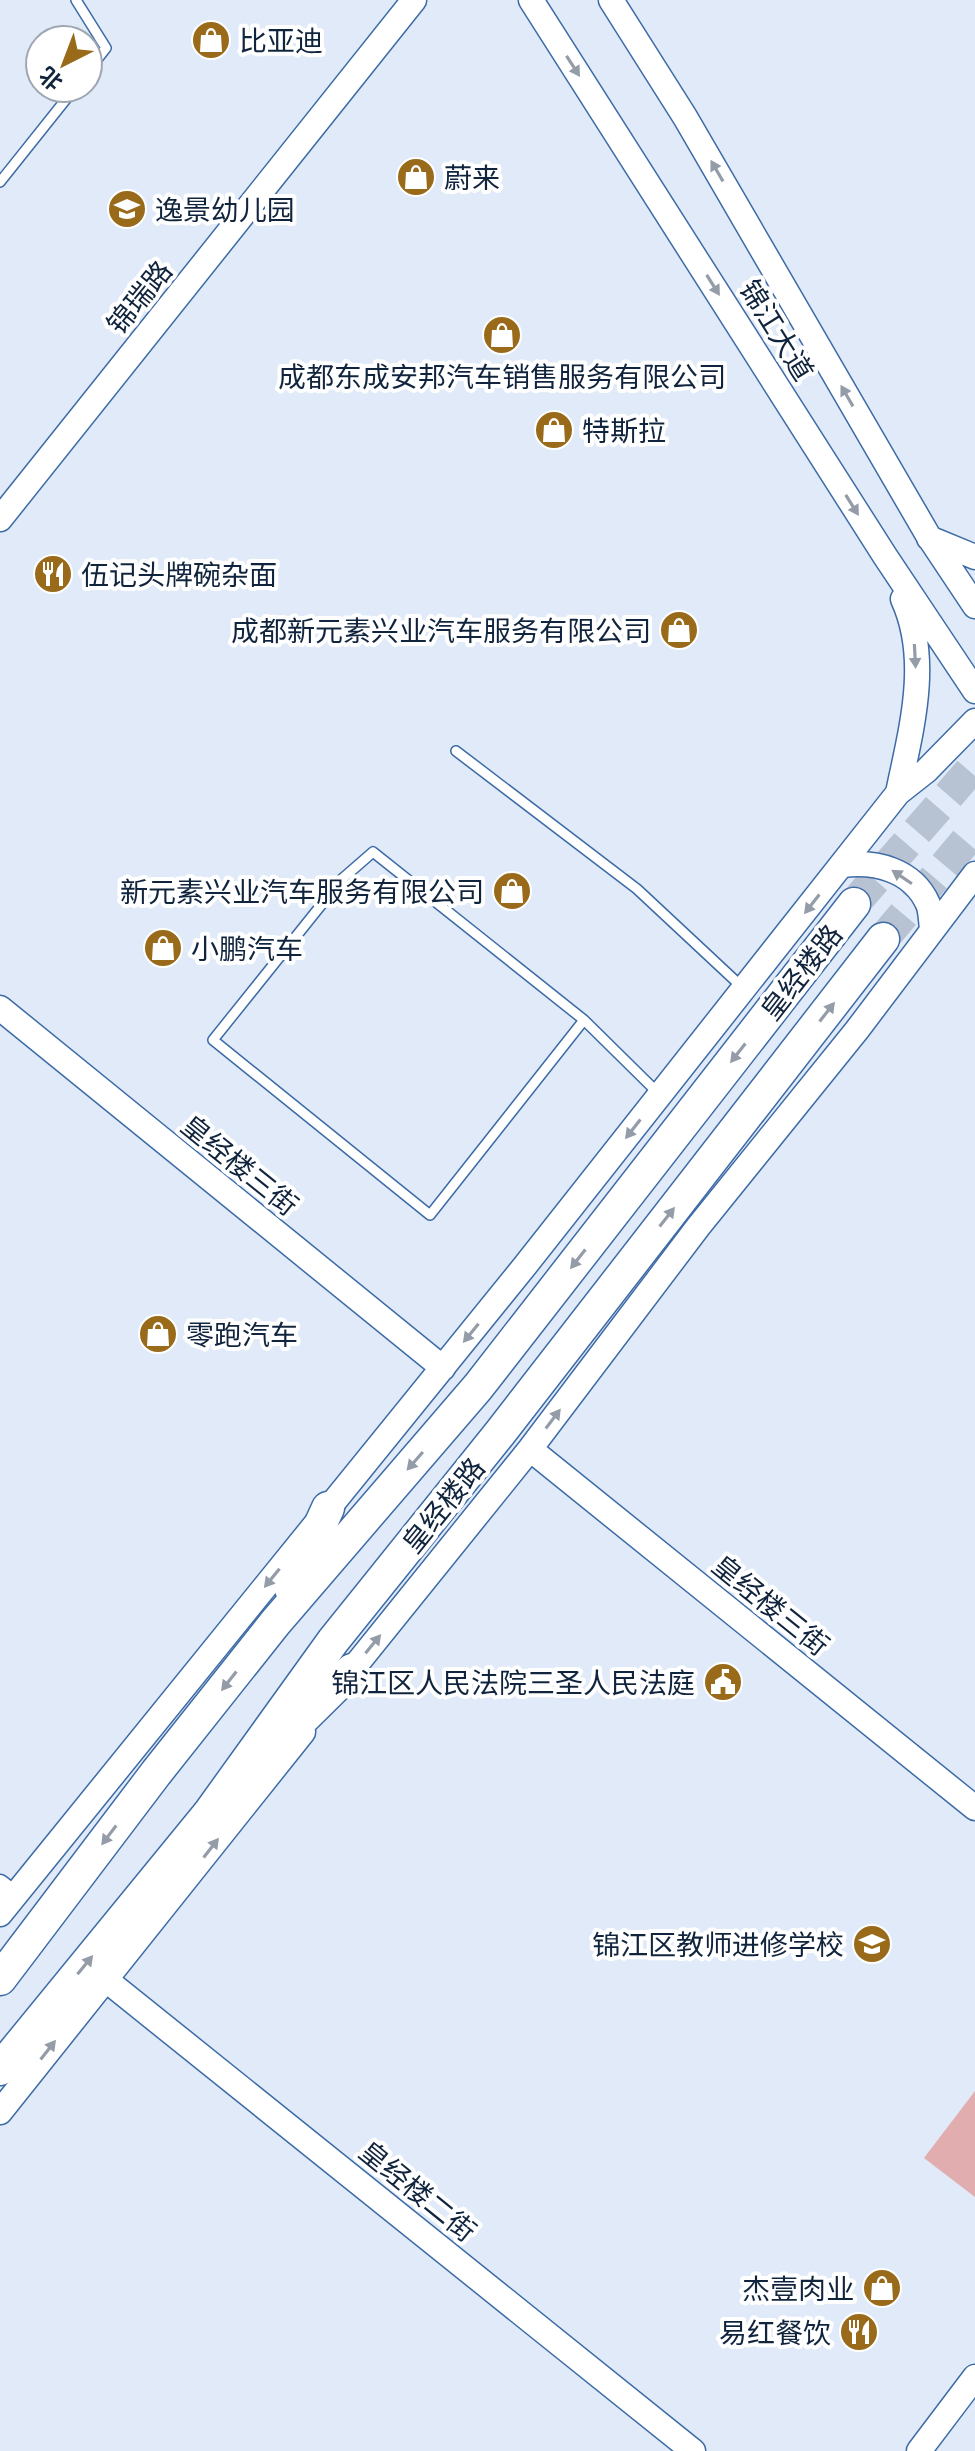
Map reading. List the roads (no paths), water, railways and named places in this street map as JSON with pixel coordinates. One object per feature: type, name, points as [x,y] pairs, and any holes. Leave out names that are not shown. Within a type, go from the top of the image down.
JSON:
[{"type":"highway","name":"皇经楼路","points":[[0,1979],[156,1773],[275,1623],[478,1387],[854,904]]},
{"type":"highway","name":"皇经楼路","points":[[0,2069],[210,1812],[333,1641],[500,1433],[883,939]]},
{"type":"highway","points":[[275,1623],[328,1508]]},
{"type":"highway","points":[[210,1812],[352,1670]]},
{"type":"main road","name":"锦瑞路","points":[[0,519],[414,0]]},
{"type":"main road","name":"锦江大道","points":[[531,0],[885,556],[975,691]]},
{"type":"main road","name":"锦江大道","points":[[611,0],[685,117],[929,537],[975,606]]},
{"type":"main road","points":[[929,537],[975,557]]},
{"type":"main road","points":[[885,556],[913,621],[915,652],[917,699],[898,793]]},
{"type":"main road","points":[[5,1898],[443,1368],[898,793],[926,771],[975,721]]},
{"type":"main road","points":[[843,865],[880,864],[901,874],[928,904],[932,929]]},
{"type":"main road","points":[[0,2112],[530,1449],[698,1227],[857,1030],[932,929],[965,898],[975,874]]},
{"type":"main road","name":"皇经楼三街","points":[[0,1008],[443,1368]]},
{"type":"main road","name":"皇经楼三街","points":[[530,1449],[975,1808]]},
{"type":"main road","name":"皇经楼二街","points":[[105,1979],[693,2451]]},
{"type":"main road","points":[[919,2451],[975,2377]]},
{"type":"lane","points":[[76,0],[91,24]]},
{"type":"lane","points":[[0,182],[62,104]]},
{"type":"lane","points":[[456,751],[637,889],[745,989]]},
{"type":"lane","points":[[584,1020],[430,1215],[213,1040],[342,879],[373,852],[584,1020],[661,1095]]},
{"type":"tunnel","points":[[854,904],[975,765]]},
{"type":"tunnel","points":[[883,939],[975,830]]},
{"type":"place","name":"比亚迪","points":[[211,40]]},
{"type":"place","name":"蔚来","points":[[416,177]]},
{"type":"place","name":"逸景幼儿园","points":[[127,209]]},
{"type":"place","name":"成都东成安邦汽车销售服务有限公司","points":[[502,335]]},
{"type":"place","name":"特斯拉","points":[[554,430]]},
{"type":"place","name":"伍记头牌碗杂面","points":[[53,574]]},
{"type":"place","name":"成都新元素兴业汽车服务有限公司","points":[[679,630]]},
{"type":"place","name":"新元素兴业汽车服务有限公司","points":[[512,891]]},
{"type":"place","name":"小鹏汽车","points":[[163,948]]},
{"type":"place","name":"零跑汽车","points":[[158,1334]]},
{"type":"place","name":"锦江区人民法院三圣人民法庭","points":[[723,1682]]},
{"type":"place","name":"锦江区教师进修学校","points":[[872,1944]]},
{"type":"place","name":"杰壹肉业","points":[[882,2288]]},
{"type":"place","name":"易红餐饮","points":[[859,2332]]}]
